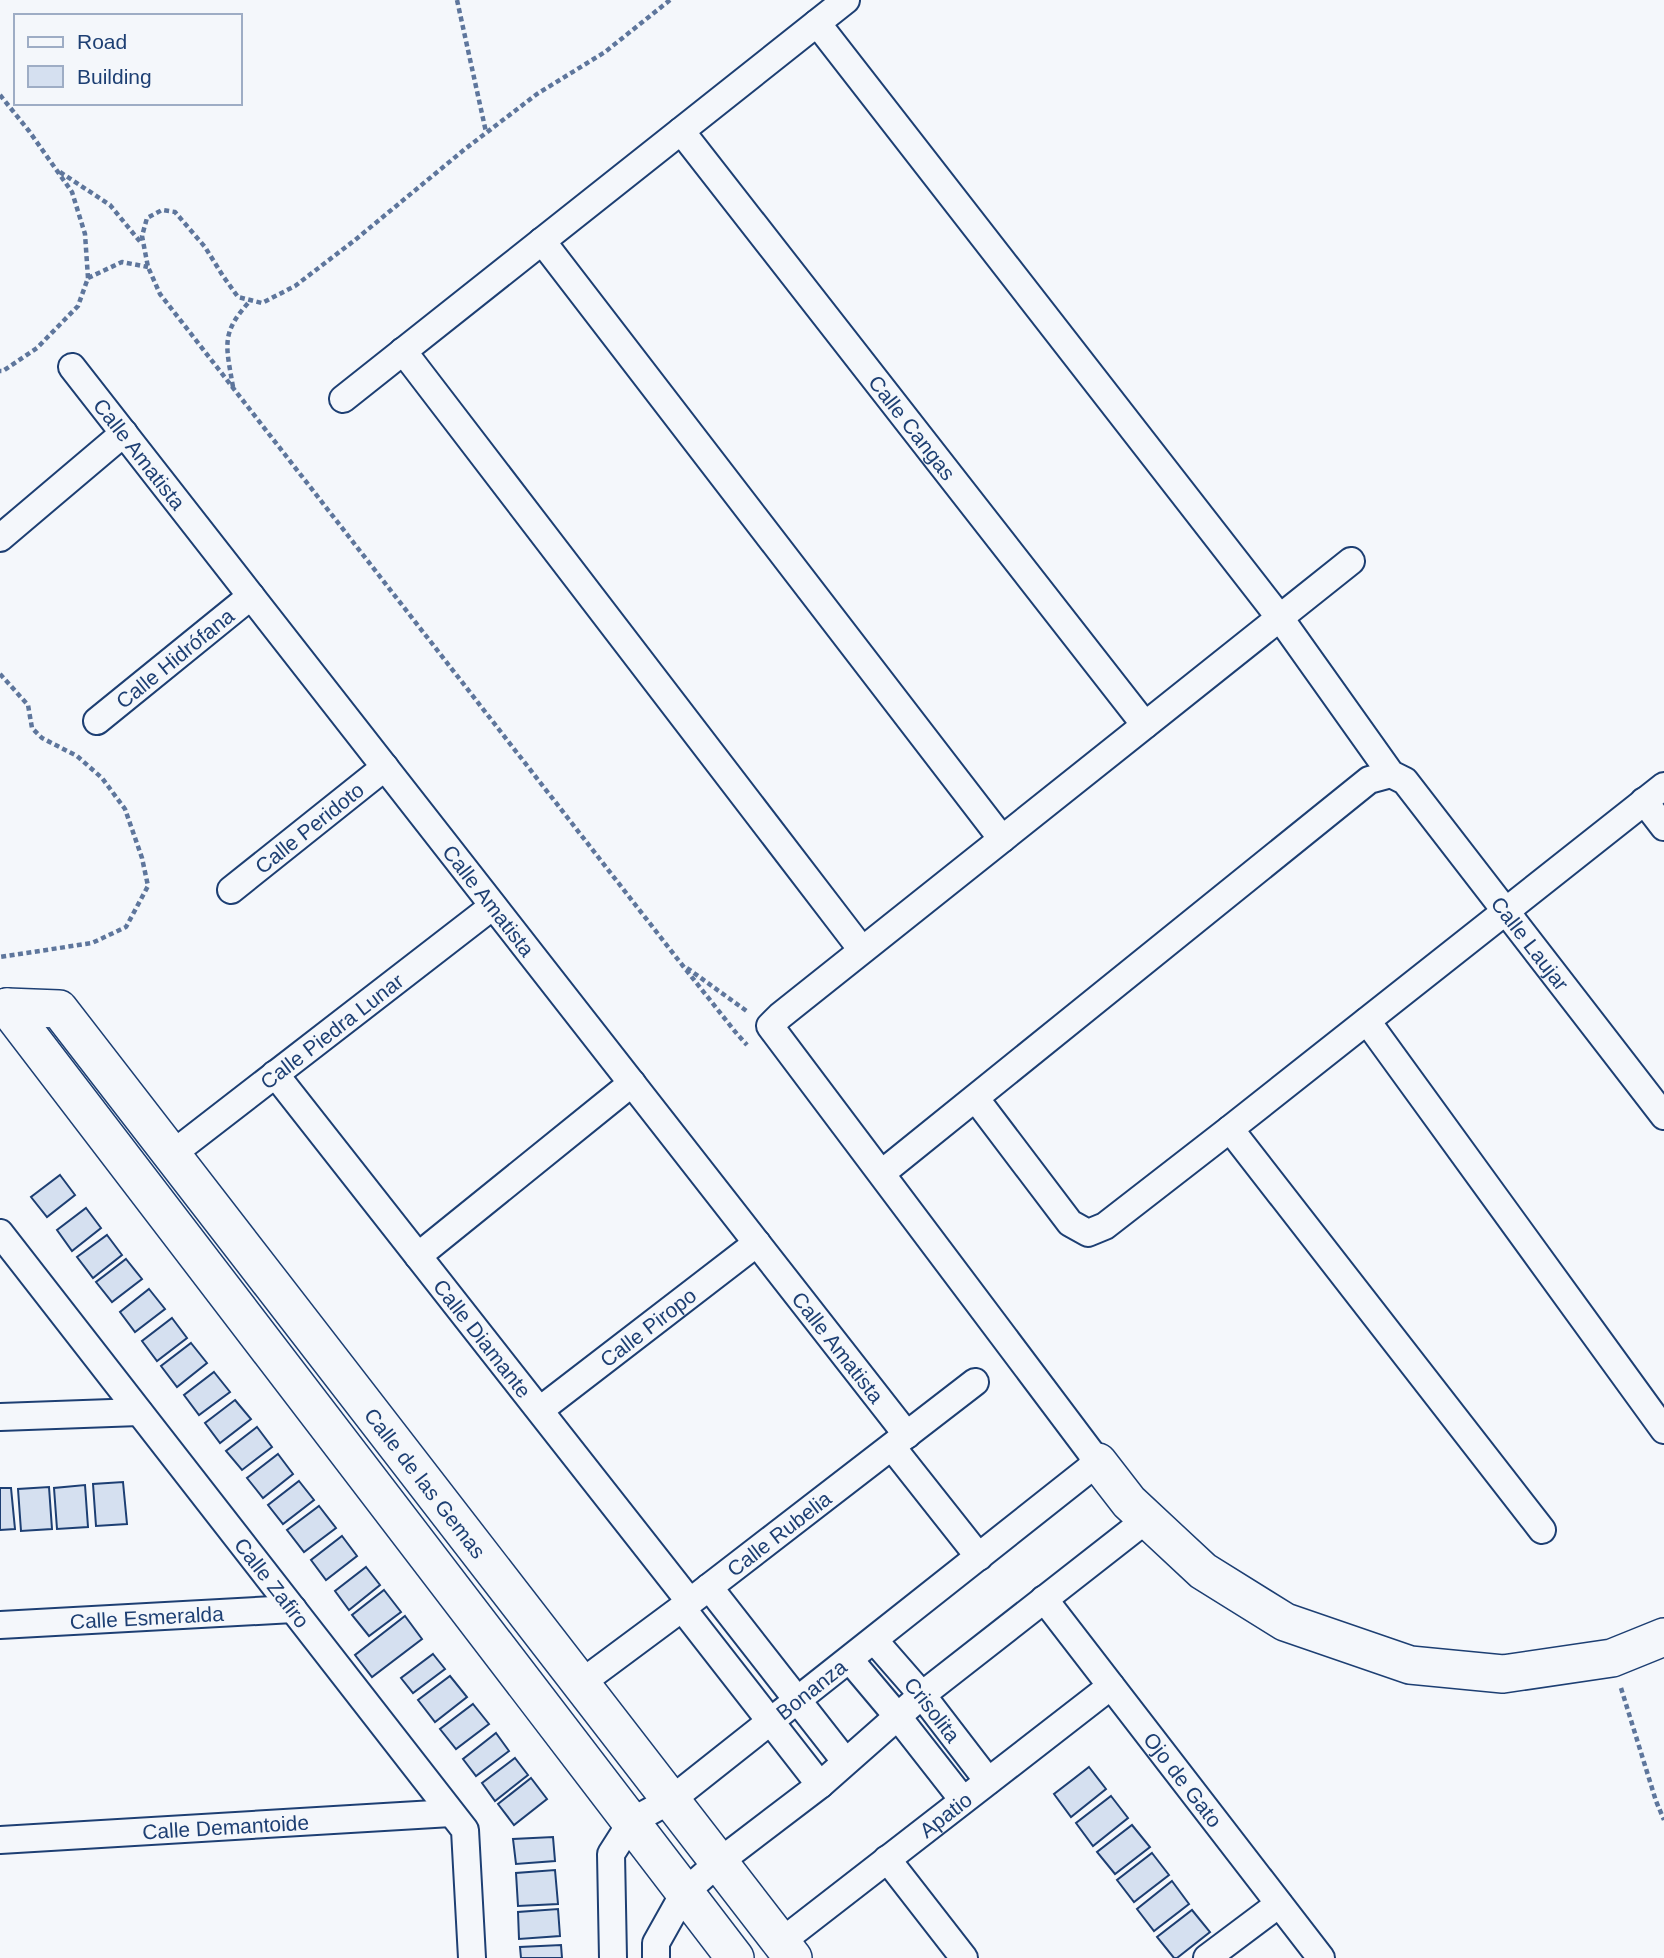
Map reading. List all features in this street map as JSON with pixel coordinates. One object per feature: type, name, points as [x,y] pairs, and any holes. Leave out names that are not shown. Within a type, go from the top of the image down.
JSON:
[{"type":"street","points":[[343,400],[846,0]]},
{"type":"street","name":"Calle Laujar","points":[[817,23],[1280,618],[1391,774],[1405,781],[1664,1116]]},
{"type":"street","name":"Calle Cangas","points":[[681,131],[1145,725]]},
{"type":"street","points":[[541,241],[1002,839]]},
{"type":"street","points":[[403,351],[862,950]]},
{"type":"street","name":"Calle Amatista","points":[[72,367],[757,1243],[979,1557]]},
{"type":"street","points":[[0,538],[124,433]]},
{"type":"street","points":[[1351,561],[770,1026],[1129,1502],[1203,1571],[1285,1622],[1410,1665],[1503,1674],[1612,1658],[1664,1637]]},
{"type":"street","name":"Calle Hidrófana","points":[[97,721],[251,596]]},
{"type":"street","name":"Calle Peridoto","points":[[232,890],[385,766]]},
{"type":"street","points":[[882,1173],[1369,780],[1391,774]]},
{"type":"street","points":[[976,1099],[1070,1223],[1088,1233],[1105,1226],[1654,794],[1664,827]]},
{"type":"street","name":"Calle Piedra Lunar","points":[[171,1155],[493,906]]},
{"type":"street","name":"Calle de las Gemas","points":[[3,1007],[59,1009],[787,1950]]},
{"type":"street","name":"Calle de las Gemas","points":[[3,1007],[104,1134],[735,1958]]},
{"type":"street","points":[[1367,1021],[1664,1430]]},
{"type":"street","name":"Calle Diamante","points":[[275,1074],[540,1410],[694,1599],[798,1701],[845,1761]]},
{"type":"street","points":[[418,1256],[632,1083]]},
{"type":"street","points":[[104,1134],[140,1115]]},
{"type":"street","points":[[1230,1129],[1542,1530]]},
{"type":"street","name":"Calle Zafiro","points":[[0,1233],[465,1830],[472,1958]]},
{"type":"street","name":"Calle Piropo","points":[[540,1410],[757,1243]]},
{"type":"street","name":"Calle Rubelia","points":[[581,1683],[975,1382]]},
{"type":"street","points":[[0,1417],[139,1412]]},
{"type":"street","name":"Bonanza","points":[[613,1958],[611,1854],[632,1821],[671,1800],[1098,1462]]},
{"type":"street","points":[[656,1958],[656,1943],[684,1893],[719,1862],[820,1785],[922,1695],[1147,1519]]},
{"type":"street","name":"Calle Diamante","points":[[694,1599],[771,1722],[820,1785]]},
{"type":"street","name":"Ojo de Gato","points":[[1044,1599],[1321,1958]]},
{"type":"street","name":"Calle Esmeralda","points":[[0,1625],[293,1609]]},
{"type":"street","name":"Crisolita","points":[[874,1640],[922,1695],[988,1781]]},
{"type":"street","name":"Crisolita","points":[[850,1660],[963,1800]]},
{"type":"street","name":"Apatio","points":[[787,1950],[887,1860],[1111,1686]]},
{"type":"street","name":"Calle Demantoide","points":[[0,1840],[451,1813]]},
{"type":"street","points":[[887,1860],[964,1958]]},
{"type":"street","points":[[1208,1958],[1279,1904]]},
{"type":"path","points":[[457,0],[486,133]]},
{"type":"path","points":[[670,0],[606,52],[537,94],[295,286],[262,303],[238,297],[205,247],[175,212],[162,210],[148,218],[142,236],[148,267],[160,294],[683,966],[737,1034],[754,1051]]},
{"type":"path","points":[[0,95],[72,192],[85,234],[89,278],[78,306],[37,348],[4,371],[0,371]]},
{"type":"path","points":[[57,170],[110,205],[144,248]]},
{"type":"path","points":[[89,278],[122,262],[148,267]]},
{"type":"path","points":[[233,388],[227,335],[239,313],[251,300]]},
{"type":"path","points":[[0,674],[27,705],[32,728],[42,738],[76,756],[102,778],[125,809],[142,858],[148,886],[126,927],[92,943],[0,957]]},
{"type":"path","points":[[683,966],[773,1029]]},
{"type":"path","points":[[1612,1658],[1664,1820]]},
{"type":"building","points":[[60,1175],[75,1195],[47,1217],[31,1197]]},
{"type":"building","points":[[86,1208],[101,1228],[72,1251],[57,1230]]},
{"type":"building","points":[[107,1235],[122,1255],[93,1278],[77,1257]]},
{"type":"building","points":[[126,1259],[142,1279],[112,1302],[96,1282]]},
{"type":"building","points":[[149,1289],[165,1309],[135,1332],[120,1312]]},
{"type":"building","points":[[172,1318],[187,1338],[157,1361],[142,1341]]},
{"type":"building","points":[[191,1343],[207,1363],[177,1387],[161,1366]]},
{"type":"building","points":[[214,1372],[230,1392],[199,1415],[184,1395]]},
{"type":"building","points":[[235,1400],[251,1419],[220,1443],[205,1423]]},
{"type":"building","points":[[257,1427],[272,1447],[242,1470],[226,1451]]},
{"type":"building","points":[[278,1454],[293,1474],[263,1498],[247,1478]]},
{"type":"building","points":[[299,1481],[314,1500],[283,1524],[268,1505]]},
{"type":"building","points":[[123,1482],[127,1524],[96,1526],[93,1484]]},
{"type":"building","points":[[85,1485],[88,1527],[57,1529],[54,1488]]},
{"type":"building","points":[[49,1487],[52,1529],[21,1531],[18,1489]]},
{"type":"building","points":[[0,1488],[11,1488],[15,1529],[0,1530]]},
{"type":"building","points":[[319,1506],[336,1528],[304,1552],[287,1530]]},
{"type":"building","points":[[342,1536],[357,1556],[326,1580],[311,1560]]},
{"type":"building","points":[[366,1567],[380,1585],[349,1610],[335,1591]]},
{"type":"building","points":[[384,1590],[401,1612],[369,1636],[352,1615]]},
{"type":"building","points":[[405,1616],[422,1639],[372,1677],[355,1655]]},
{"type":"building","points":[[433,1654],[445,1669],[413,1693],[401,1678]]},
{"type":"building","points":[[450,1676],[467,1697],[435,1722],[418,1700]]},
{"type":"building","points":[[473,1704],[489,1724],[456,1749],[440,1729]]},
{"type":"building","points":[[496,1733],[509,1751],[476,1776],[463,1759]]},
{"type":"building","points":[[515,1758],[528,1775],[495,1801],[482,1783]]},
{"type":"building","points":[[1089,1767],[1106,1789],[1071,1817],[1054,1794]]},
{"type":"building","points":[[531,1778],[547,1799],[514,1825],[498,1804]]},
{"type":"building","points":[[1111,1796],[1128,1818],[1093,1846],[1076,1823]]},
{"type":"building","points":[[1132,1825],[1150,1847],[1115,1874],[1097,1852]]},
{"type":"building","points":[[553,1837],[555,1861],[516,1864],[513,1839]]},
{"type":"building","points":[[1152,1853],[1169,1875],[1134,1902],[1117,1880]]},
{"type":"building","points":[[555,1870],[558,1904],[518,1906],[516,1873]]},
{"type":"building","points":[[1172,1881],[1189,1904],[1154,1931],[1137,1909]]},
{"type":"building","points":[[558,1909],[560,1936],[519,1939],[518,1912]]},
{"type":"building","points":[[1192,1910],[1210,1932],[1174,1958],[1157,1937]]},
{"type":"building","points":[[561,1945],[562,1958],[521,1958],[520,1947]]}]
